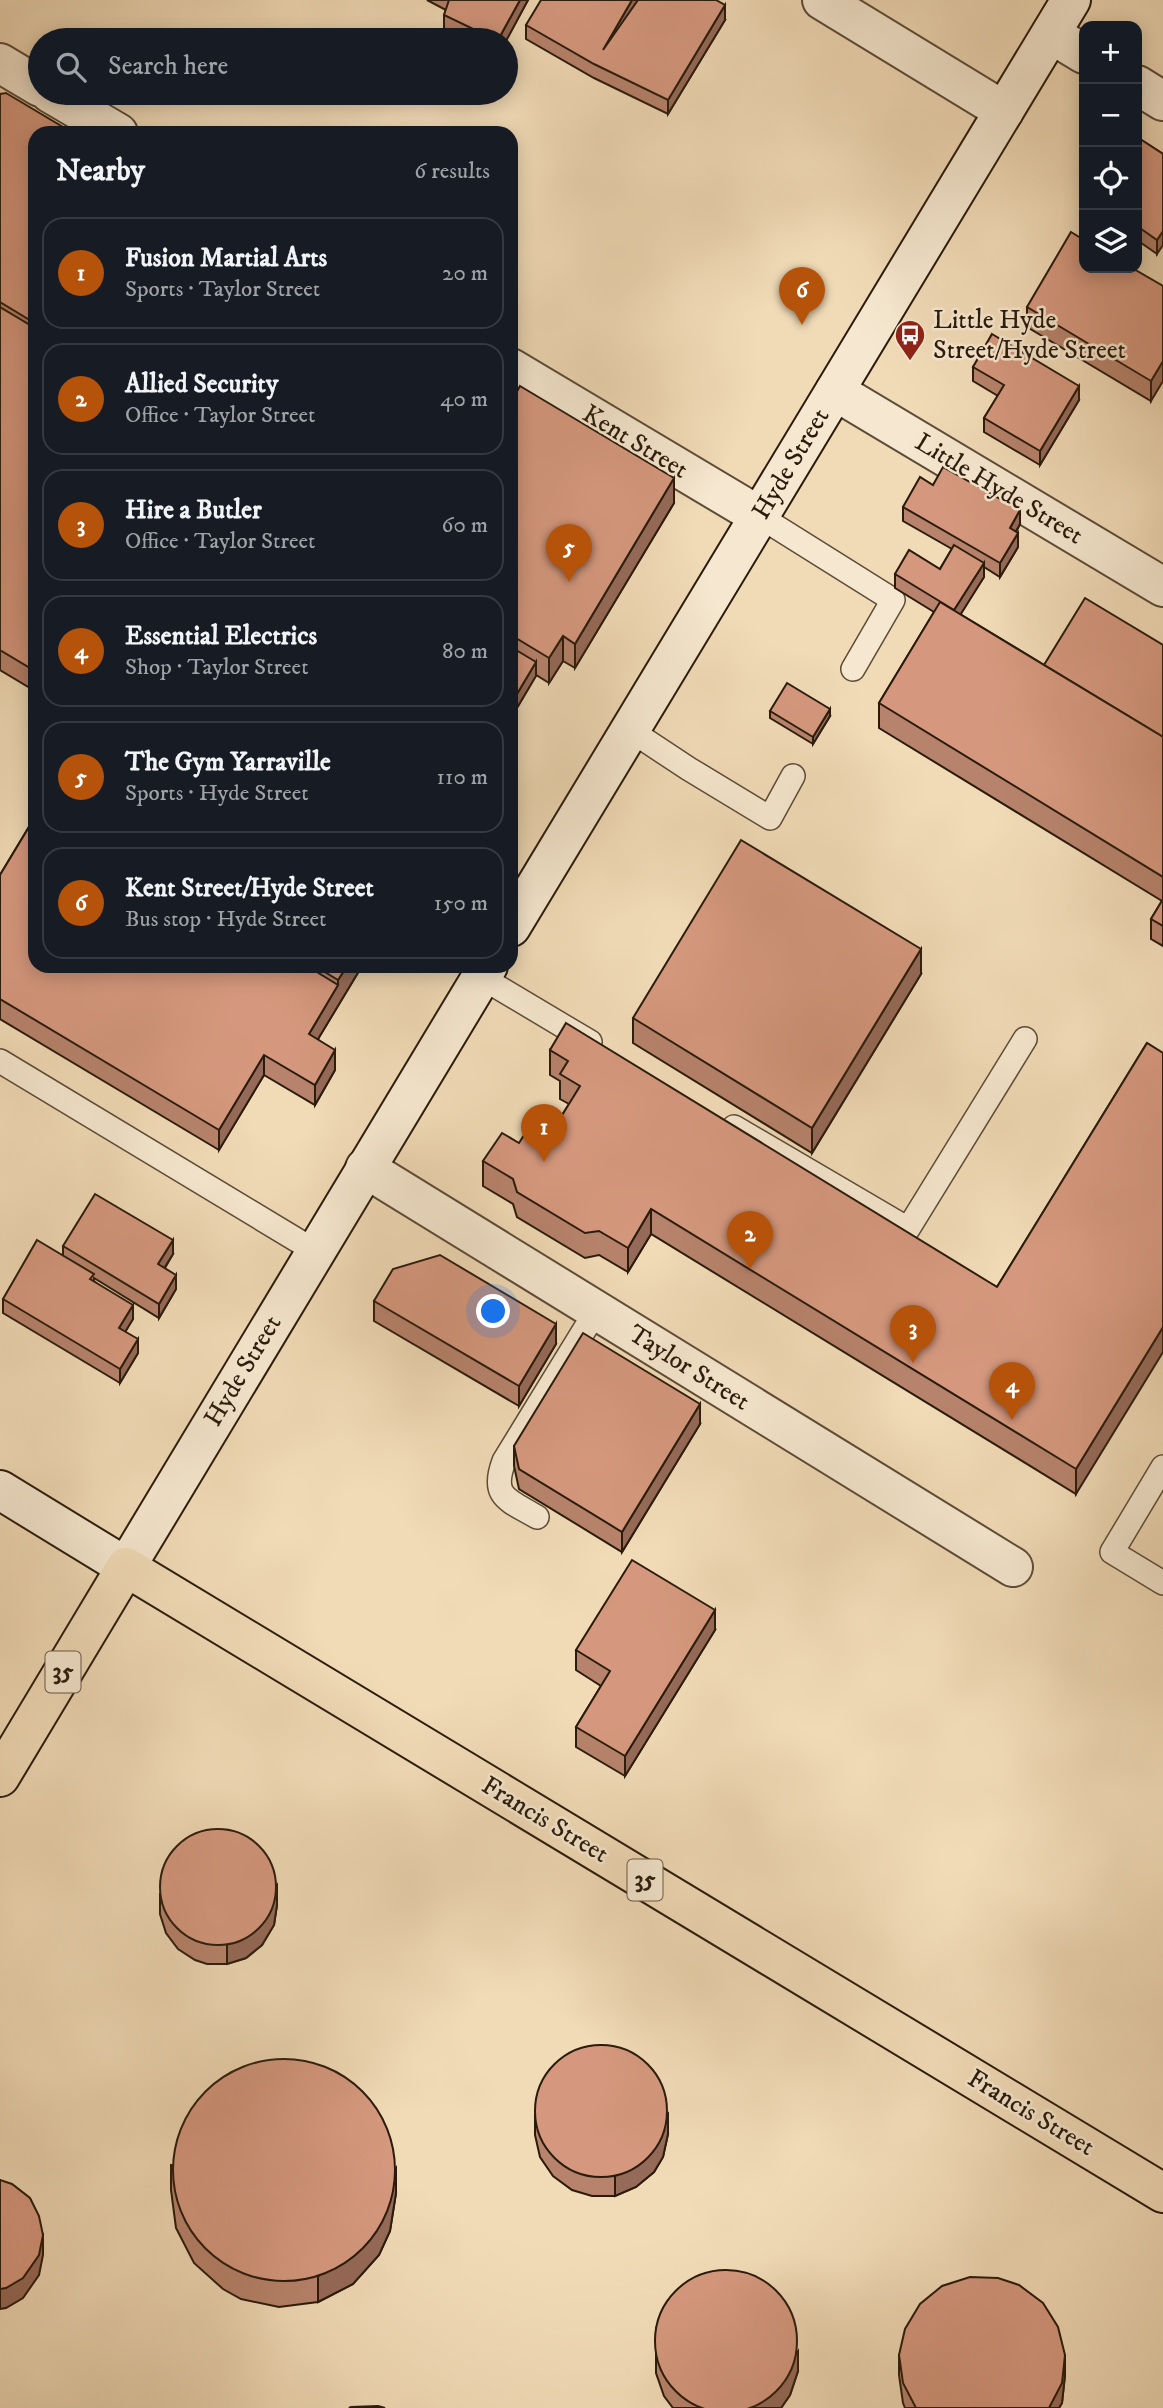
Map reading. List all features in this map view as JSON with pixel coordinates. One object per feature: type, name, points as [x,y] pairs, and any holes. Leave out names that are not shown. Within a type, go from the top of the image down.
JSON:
[{"type":"main road","name":"Hyde Street","points":[[0,1777],[126,1567]]},
{"type":"main road","name":"Francis Street","points":[[126,1567],[1163,2193]]},
{"type":"street","points":[[822,0],[1004,111]]},
{"type":"street","name":"Hyde Street","points":[[518,916],[1071,0]]},
{"type":"street","points":[[1051,34],[1079,51]]},
{"type":"street","points":[[0,63],[28,80]]},
{"type":"street","points":[[1142,88],[1163,101]]},
{"type":"street","points":[[70,105],[106,126]]},
{"type":"street","name":"Kent Street","points":[[518,372],[759,516]]},
{"type":"street","name":"Little Hyde Street","points":[[835,391],[1163,587]]},
{"type":"street","name":"Hyde Street","points":[[126,1567],[483,973]]},
{"type":"street","name":"Taylor Street","points":[[365,1168],[1013,1567]]},
{"type":"street","name":"Francis Street","points":[[0,1490],[126,1567]]},
{"type":"lane","points":[[759,516],[893,600],[853,669]]},
{"type":"lane","points":[[630,730],[770,818],[793,776]]},
{"type":"lane","points":[[486,973],[613,1056]]},
{"type":"lane","points":[[719,1118],[908,1229],[1025,1039]]},
{"type":"lane","points":[[0,1061],[314,1251]]},
{"type":"lane","points":[[537,1517],[505,1498],[499,1489],[498,1476],[504,1461],[596,1311]]},
{"type":"lane","points":[[1163,1467],[1112,1552],[1163,1583]]},
{"type":"building","points":[[449,0],[520,0],[505,28],[471,28],[444,15]]},
{"type":"building","points":[[541,0],[632,0],[603,50],[638,0],[716,0],[725,5],[668,100],[594,64],[526,25]]},
{"type":"building","points":[[6,93],[61,126],[28,126],[28,319],[0,302],[0,94]]},
{"type":"building","points":[[1142,140],[1163,154],[1163,231],[1157,240],[1142,230]]},
{"type":"building","points":[[1071,232],[1079,237],[1079,273],[1141,273],[1163,286],[1163,361],[1151,381],[1027,307]]},
{"type":"building","points":[[0,307],[28,324],[28,667],[0,650]]},
{"type":"building","points":[[992,334],[1079,386],[1040,451],[984,418],[1004,385],[973,367]]},
{"type":"building","points":[[520,386],[674,478],[575,644],[563,636],[549,658],[518,639]]},
{"type":"building","points":[[943,467],[1020,510],[1010,528],[1018,533],[1000,563],[903,507],[920,477],[933,485]]},
{"type":"building","points":[[954,545],[984,563],[954,610],[895,574],[909,550],[940,569]]},
{"type":"building","points":[[1085,598],[1163,645],[1163,737],[1044,665]]},
{"type":"building","points":[[940,602],[1163,737],[1163,877],[879,703]]},
{"type":"building","points":[[518,651],[536,662],[518,692]]},
{"type":"building","points":[[787,683],[830,709],[813,737],[770,711]]},
{"type":"building","points":[[28,829],[28,973],[318,973],[338,985],[309,1034],[335,1050],[315,1085],[264,1055],[219,1130],[0,999],[0,875]]},
{"type":"building","points":[[741,840],[921,949],[812,1128],[633,1018]]},
{"type":"building","points":[[1163,899],[1163,926],[1151,919]]},
{"type":"building","points":[[326,973],[342,973],[338,980]]},
{"type":"building","points":[[566,1023],[997,1287],[1147,1043],[1163,1053],[1163,1327],[1076,1469],[651,1209],[628,1248],[599,1231],[585,1233],[517,1192],[513,1179],[483,1161],[502,1133],[519,1143],[524,1135],[543,1146],[580,1086],[560,1074],[568,1061],[550,1050]]},
{"type":"building","points":[[95,1194],[173,1240],[158,1264],[176,1275],[159,1304],[63,1246]]},
{"type":"building","points":[[37,1240],[94,1274],[90,1279],[133,1305],[119,1328],[138,1339],[120,1369],[3,1299]]},
{"type":"building","points":[[440,1255],[556,1324],[519,1386],[374,1301],[393,1269]]},
{"type":"building","points":[[583,1333],[700,1404],[622,1532],[519,1469],[514,1446]]},
{"type":"building","points":[[632,1560],[715,1610],[625,1756],[576,1727],[610,1671],[576,1650]]},
{"type":"building","points":[[218,1829],[240,1834],[259,1846],[271,1865],[276,1887],[271,1909],[259,1928],[240,1940],[218,1945],[196,1940],[177,1928],[165,1909],[160,1887],[165,1865],[177,1846],[196,1834]]},
{"type":"building","points":[[601,2045],[626,2050],[648,2064],[662,2086],[667,2111],[662,2136],[648,2158],[626,2172],[601,2177],[576,2172],[554,2158],[540,2136],[535,2111],[540,2086],[554,2064],[576,2050]]},
{"type":"building","points":[[295,2059],[327,2067],[346,2077],[363,2091],[377,2108],[387,2127],[395,2170],[387,2213],[377,2232],[363,2249],[346,2263],[316,2277],[273,2281],[252,2277],[222,2263],[198,2241],[177,2202],[173,2159],[177,2138],[191,2108],[213,2084],[252,2063]]},
{"type":"building","points":[[0,2180],[12,2184],[30,2198],[39,2216],[43,2235],[39,2255],[23,2278],[0,2289]]},
{"type":"building","points":[[712,2271],[740,2271],[765,2282],[785,2302],[796,2327],[796,2355],[785,2380],[765,2400],[745,2409],[707,2409],[687,2400],[667,2380],[656,2355],[656,2327],[667,2302],[687,2282]]},
{"type":"building","points":[[970,2277],[998,2278],[1019,2285],[1043,2303],[1058,2327],[1065,2355],[1062,2383],[1049,2408],[916,2408],[903,2383],[899,2355],[905,2329],[920,2304],[942,2286]]},
{"type":"building","points":[[351,2407],[385,2408],[349,2408]]},
{"type":"place","name":"Kent Street/Hyde Street","points":[[802,325]]},
{"type":"place","name":"Little Hyde Street/Hyde Street","points":[[910,362]]},
{"type":"place","name":"The Gym Yarraville","points":[[569,582]]},
{"type":"place","name":"Fusion Martial Arts","points":[[544,1162]]},
{"type":"place","name":"Allied Security","points":[[750,1269]]},
{"type":"place","name":"Hire a Butler","points":[[913,1363]]},
{"type":"place","name":"Essential Electrics","points":[[1012,1420]]}]
